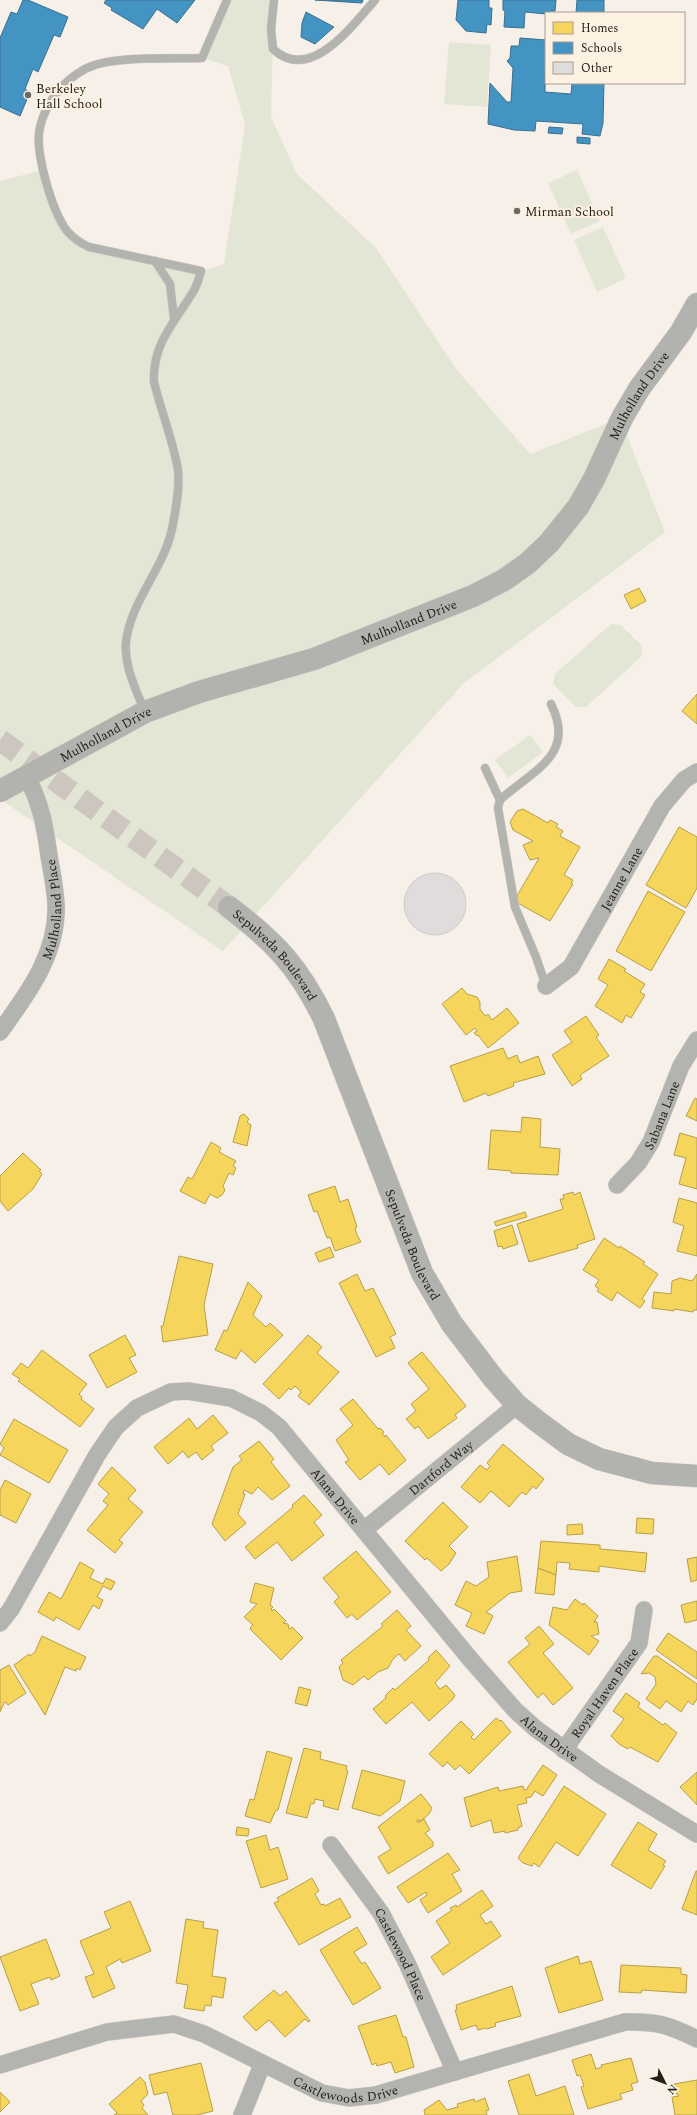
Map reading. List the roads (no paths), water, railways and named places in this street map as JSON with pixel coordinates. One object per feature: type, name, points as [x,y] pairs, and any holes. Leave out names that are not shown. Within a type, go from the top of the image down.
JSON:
[{"type":"main road","name":"Mulholland Drive","points":[[0,791],[145,712],[199,692],[278,671],[320,657],[473,596],[504,580],[528,563],[549,543],[578,507],[594,479],[622,418],[639,388],[682,332],[697,304]]},
{"type":"main road","name":"Sepulveda Boulevard","points":[[229,907],[252,924],[287,958],[301,976],[312,995],[326,1026],[410,1246],[422,1273],[452,1324],[517,1405],[568,1444],[599,1459],[652,1473],[697,1476]]},
{"type":"street","name":"Jeanne Lane","points":[[546,986],[571,967],[662,806],[684,780],[697,772]]},
{"type":"street","name":"Mulholland Place","points":[[0,1032],[39,976],[48,956],[54,931],[56,904],[43,815],[37,796],[27,777]]},
{"type":"street","name":"Sabana Lane","points":[[617,1185],[638,1163],[652,1142],[681,1066],[697,1040]]},
{"type":"street","name":"Alana Drive","points":[[0,1623],[11,1609],[97,1455],[116,1427],[137,1408],[171,1392],[188,1391],[231,1398],[260,1413],[278,1427],[471,1660],[515,1710],[564,1750],[599,1774],[697,1834]]},
{"type":"street","name":"Dartford Way","points":[[364,1530],[517,1405]]},
{"type":"street","name":"Royal Haven Place","points":[[564,1750],[639,1643],[644,1610]]},
{"type":"street","name":"Castlewood Place","points":[[331,1845],[381,1913],[407,1963],[455,2072]]},
{"type":"street","name":"Castlewoods Drive","points":[[0,2064],[107,2032],[174,2024],[204,2034],[262,2065],[322,2093],[349,2098],[376,2095],[625,2022],[651,2021],[676,2028],[697,2039]]},
{"type":"street","points":[[242,2115],[262,2065]]},
{"type":"lane","points":[[145,712],[131,679],[126,643],[135,611],[164,558],[173,525],[178,471],[154,382],[153,368],[161,343],[174,319],[194,291],[201,272],[89,247],[69,234],[54,206],[43,170],[39,129],[46,110],[59,90],[78,74],[97,63],[122,60],[202,58],[227,0]]},
{"type":"lane","points":[[274,0],[271,29],[273,49],[287,59],[301,61],[325,50],[348,30],[375,0]]},
{"type":"lane","points":[[155,261],[170,284],[174,319]]},
{"type":"lane","points":[[500,800],[549,760],[558,740],[559,727],[551,704]]},
{"type":"lane","points":[[485,768],[500,800],[500,821],[515,907],[546,986]]},
{"type":"tunnel","points":[[0,740],[229,907]]},
{"type":"place","name":"Berkeley Hall School","points":[[28,95]]},
{"type":"place","name":"Mirman School","points":[[517,211]]}]
